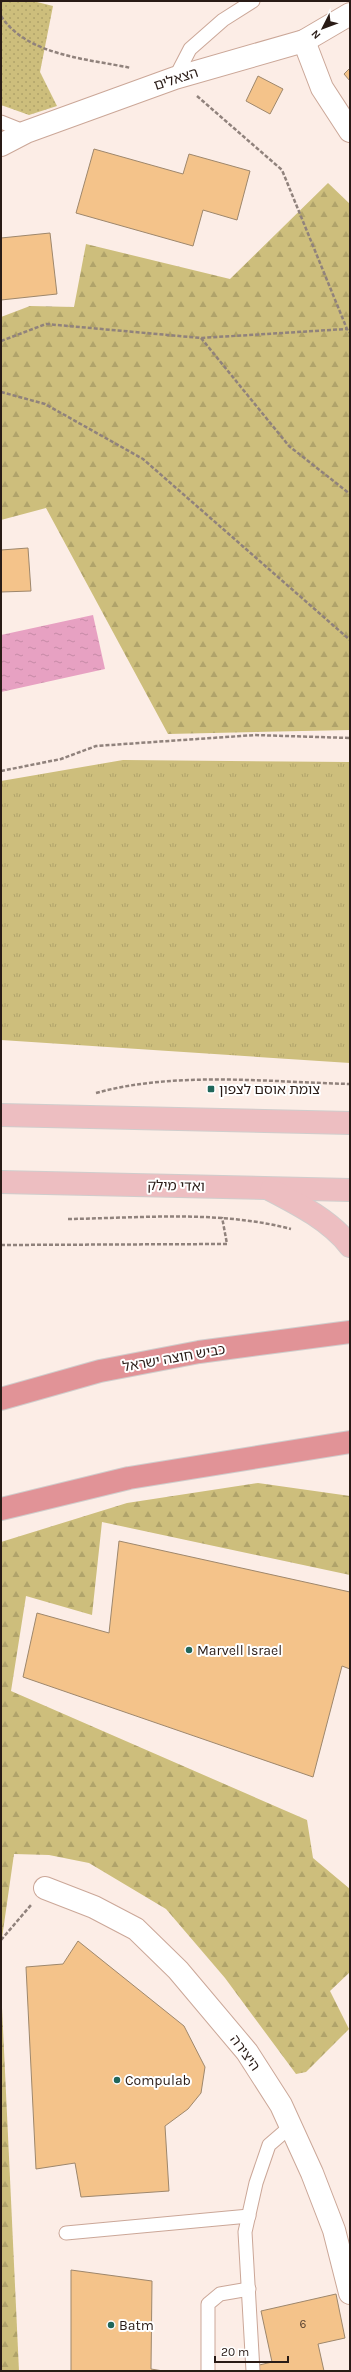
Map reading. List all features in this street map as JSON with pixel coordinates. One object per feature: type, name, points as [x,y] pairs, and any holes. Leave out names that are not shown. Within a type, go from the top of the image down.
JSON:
[{"type":"highway","name":"כביש חוצה ישראל","points":[[1,1399],[100,1371],[199,1352],[350,1332]]},
{"type":"highway","points":[[1,1510],[128,1478],[350,1442]]},
{"type":"main road","points":[[1,1115],[350,1123]]},
{"type":"main road","name":"ואדי מילק","points":[[1,1182],[350,1190]]},
{"type":"main road","points":[[266,1188],[295,1202],[318,1218],[350,1246]]},
{"type":"street","name":"הצאלים","points":[[1,146],[26,132],[175,78],[304,41],[350,14]]},
{"type":"street","points":[[304,41],[322,88],[350,131]]},
{"type":"street","name":"היצירה","points":[[46,1888],[94,1907],[136,1929],[178,1970],[247,2052],[280,2105],[312,2173],[334,2230],[350,2293]]},
{"type":"lane","points":[[175,78],[190,49],[223,20],[253,1]]},
{"type":"lane","points":[[1,122],[26,132]]},
{"type":"lane","points":[[253,2371],[245,2232],[256,2183],[269,2145],[290,2126]]},
{"type":"lane","points":[[66,2233],[248,2216]]},
{"type":"lane","points":[[208,2371],[208,2304],[220,2294],[249,2289]]},
{"type":"path","points":[[1,16],[25,40],[45,50],[137,70]]},
{"type":"path","points":[[175,78],[282,170],[347,329],[350,333]]},
{"type":"path","points":[[1,341],[46,324],[201,338],[347,329]]},
{"type":"path","points":[[201,338],[289,446],[350,494]]},
{"type":"path","points":[[1,392],[45,404],[143,459],[350,640]]},
{"type":"path","points":[[1,772],[61,759],[96,746],[256,735],[350,738]]},
{"type":"path","points":[[94,1093],[119,1086],[164,1080],[350,1084]]},
{"type":"path","points":[[68,1219],[222,1217],[253,1220],[296,1230]]},
{"type":"path","points":[[1,1245],[227,1244],[222,1217]]},
{"type":"path","points":[[1,1940],[46,1888]]},
{"type":"green space","points":[[1,1],[33,1],[53,6],[40,72],[57,106],[29,115],[1,105]]},
{"type":"green space","points":[[328,183],[350,204],[350,730],[168,734],[46,508],[1,520],[1,317],[30,306],[74,307],[86,244],[230,279]]},
{"type":"green space","points":[[123,760],[350,762],[350,1063],[1,1040],[1,781]]},
{"type":"green space","points":[[258,1483],[350,1496],[350,1575],[102,1522],[92,1615],[26,1596],[11,1691],[307,1820],[313,1858],[350,1889],[350,1972],[330,1991],[349,2029],[306,2072],[296,2074],[225,1978],[166,1909],[89,1863],[49,1855],[14,1854],[1,1945],[1,1542],[127,1503]]},
{"type":"green space","points":[[1,1986],[19,2371],[1,2371]]},
{"type":"water","points":[[93,615],[105,669],[1,692],[1,635]]},
{"type":"building","points":[[350,68],[350,81],[344,74]]},
{"type":"building","points":[[258,76],[283,89],[270,114],[246,101]]},
{"type":"building","points":[[94,149],[183,174],[189,154],[250,171],[237,220],[203,210],[193,246],[76,213]]},
{"type":"building","points":[[50,233],[57,294],[1,300],[1,238]]},
{"type":"building","points":[[28,548],[31,591],[1,592],[1,550]]},
{"type":"building","name":"Marvell Israel","points":[[119,1541],[350,1592],[350,1669],[342,1666],[313,1777],[23,1677],[37,1613],[109,1633]]},
{"type":"building","name":"Compulab","points":[[78,1941],[184,2026],[205,2067],[201,2093],[188,2109],[165,2126],[169,2191],[81,2197],[75,2163],[36,2169],[26,1967],[63,1964]]},
{"type":"building","name":"Batm","points":[[71,2270],[152,2281],[151,2369],[163,2371],[71,2371]]},
{"type":"building","points":[[336,2294],[345,2338],[318,2344],[324,2371],[256,2371],[255,2366],[272,2362],[261,2311]]},
{"type":"place","name":"צומת אוסם לצפון","points":[[211,1089]]},
{"type":"place","name":"Marvell Israel","points":[[189,1650]]},
{"type":"place","name":"Compulab","points":[[117,2080]]},
{"type":"place","name":"Batm","points":[[111,2325]]}]
